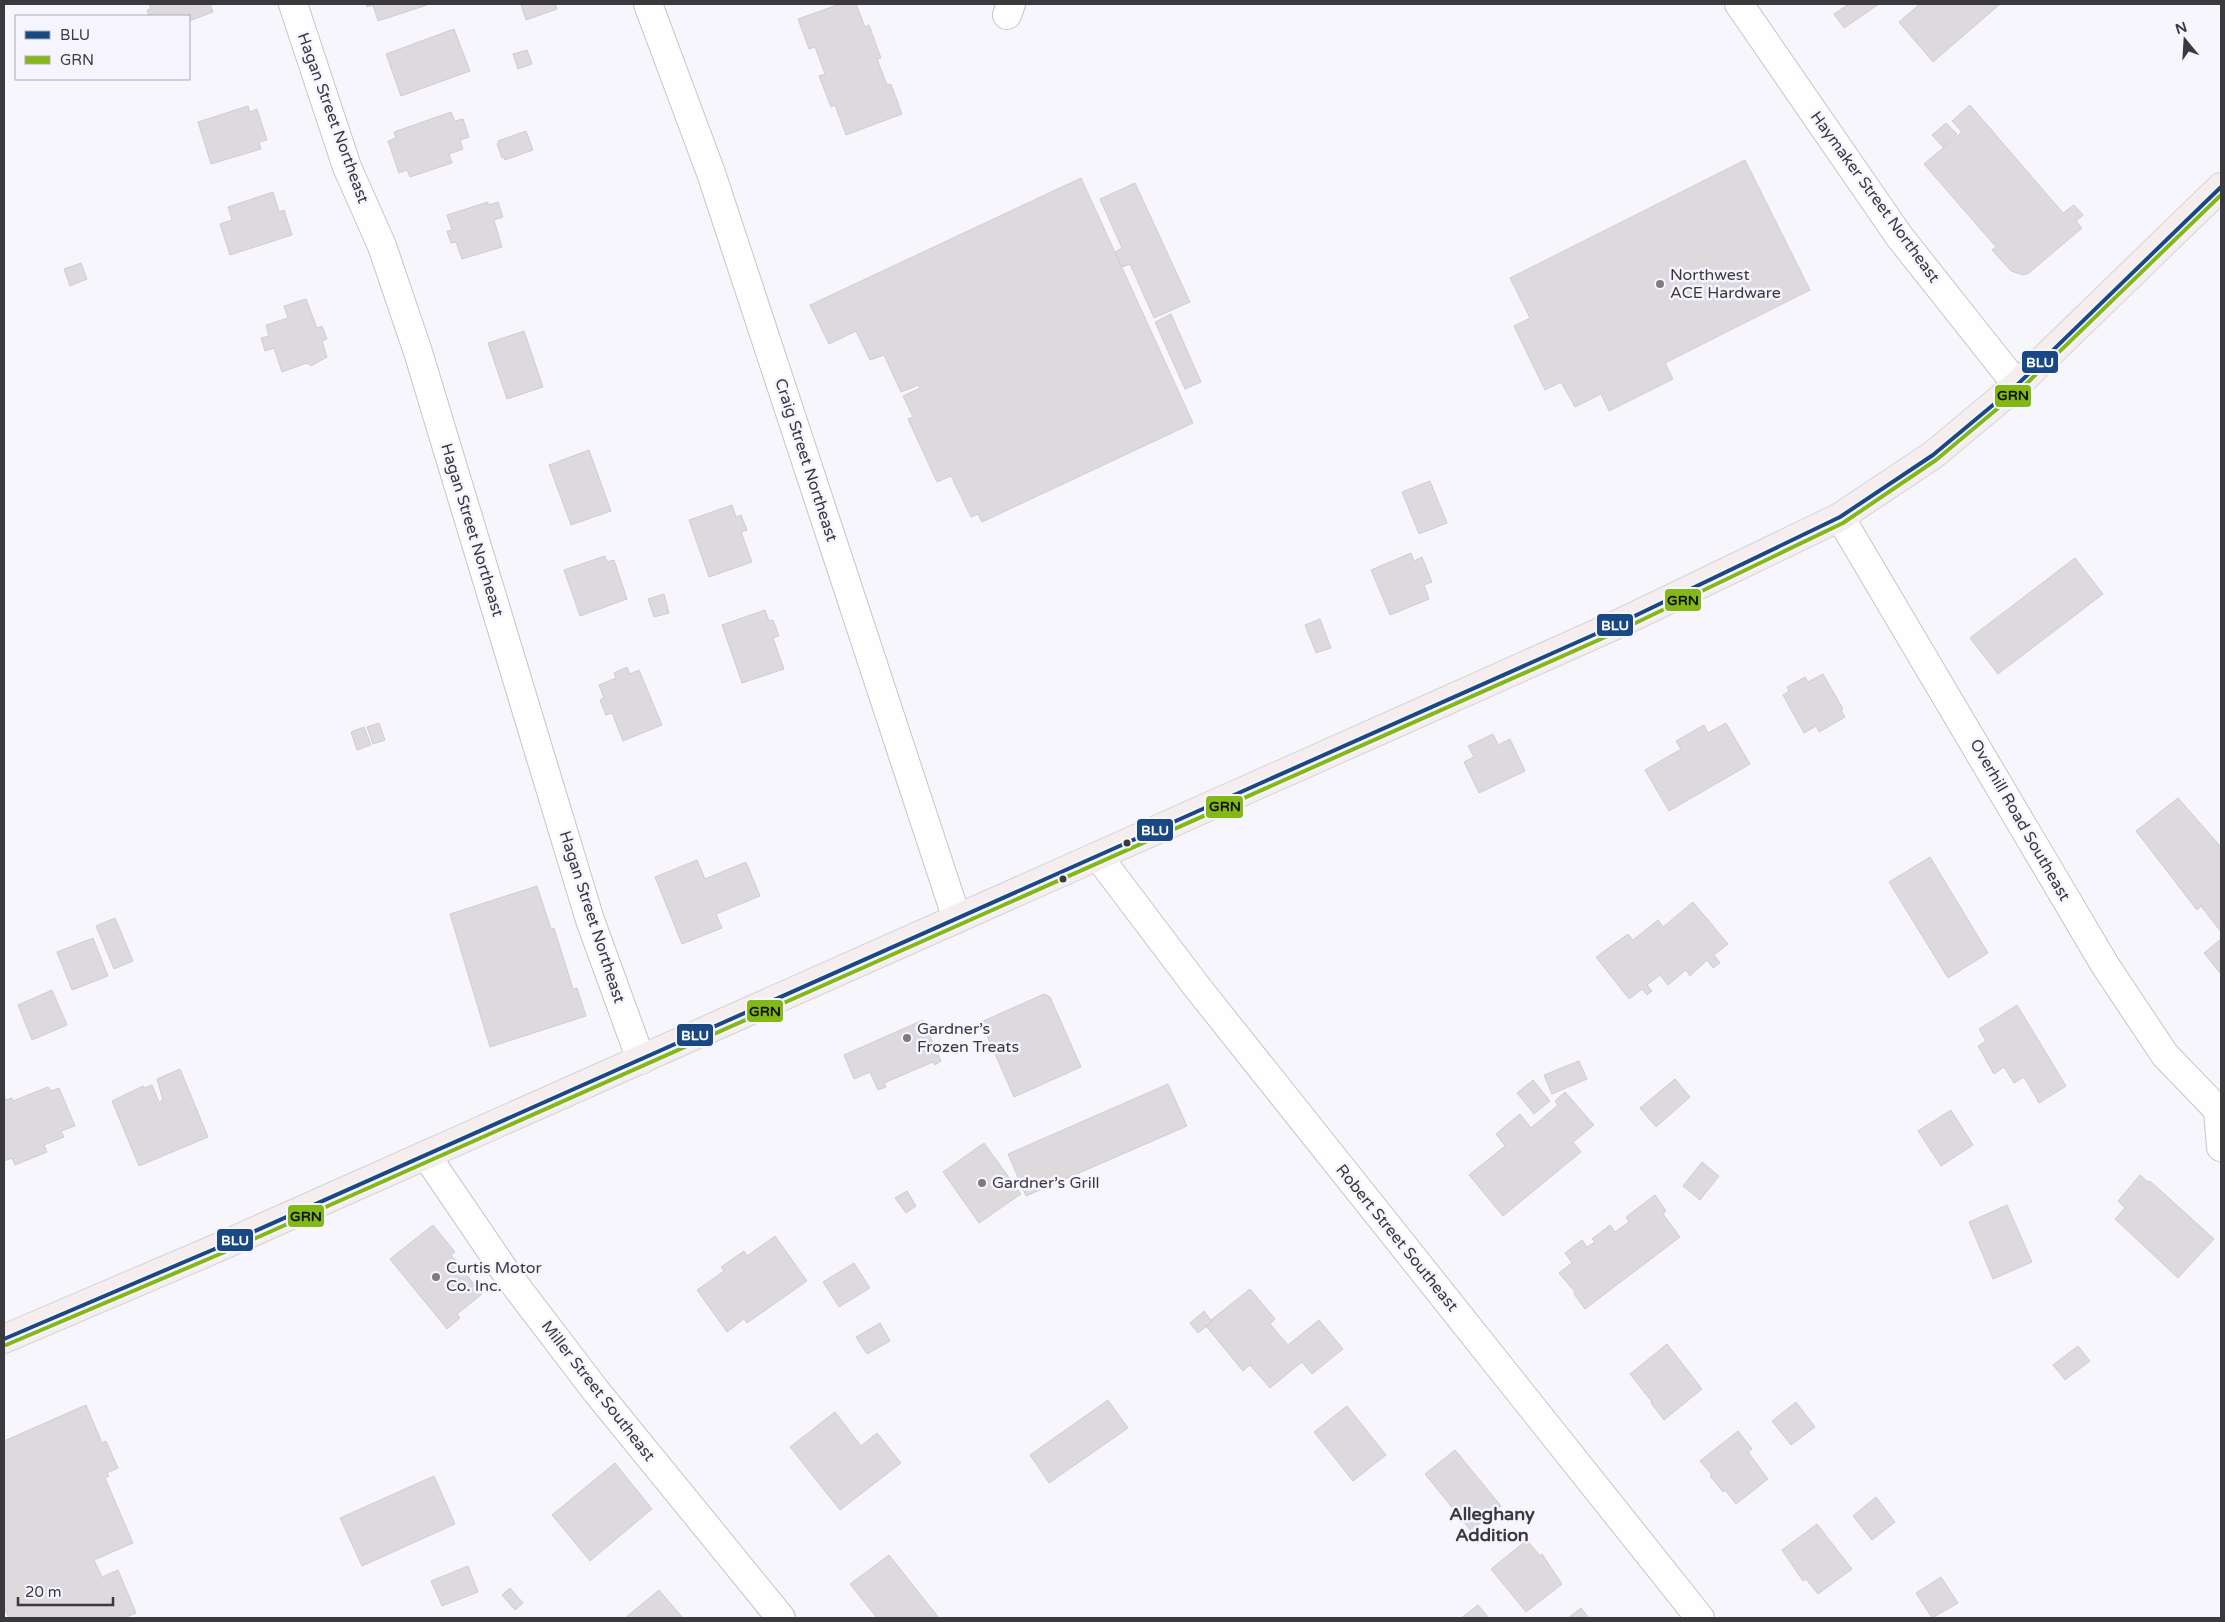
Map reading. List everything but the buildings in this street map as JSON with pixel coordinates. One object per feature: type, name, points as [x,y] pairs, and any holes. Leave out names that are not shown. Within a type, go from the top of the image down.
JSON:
[{"type":"main road","points":[[4,1339],[217,1248],[1618,624],[1840,517],[1933,455],[2018,385],[2221,186]]},
{"type":"street","name":"Hagan Street Northeast","points":[[293,4],[348,167],[382,246],[418,352],[590,920],[641,1060]]},
{"type":"street","name":"Craig Street Northeast","points":[[648,4],[711,173],[957,918]]},
{"type":"street","name":"Haymaker Street Northeast","points":[[1739,4],[1899,236],[2018,385]]},
{"type":"street","name":"Overhill Road Southeast","points":[[1840,517],[2105,965],[2165,1055],[2220,1109],[2221,1147]]},
{"type":"street","name":"Robert Street Southeast","points":[[1098,856],[1197,987],[1700,1618]]},
{"type":"street","name":"Miller Street Southeast","points":[[426,1155],[510,1277],[596,1391],[781,1618]]},
{"type":"transit line","name":"BLU","points":[[4,1339],[217,1248],[1618,624],[1840,517],[1933,455],[2017,385],[2221,187]]},
{"type":"transit line","name":"GRN","points":[[6,1345],[220,1254],[1621,630],[1843,523],[1936,460],[2021,389],[2221,195]]},
{"type":"place","name":"Northwest ACE Hardware","points":[[1660,284]]},
{"type":"place","name":"Gardner’s Frozen Treats","points":[[907,1038]]},
{"type":"place","name":"Gardner’s Grill","points":[[982,1183]]},
{"type":"place","name":"Curtis Motor Co. Inc.","points":[[436,1277]]},
{"type":"district","name":"Alleghany Addition","points":[[1492,1524]]}]
